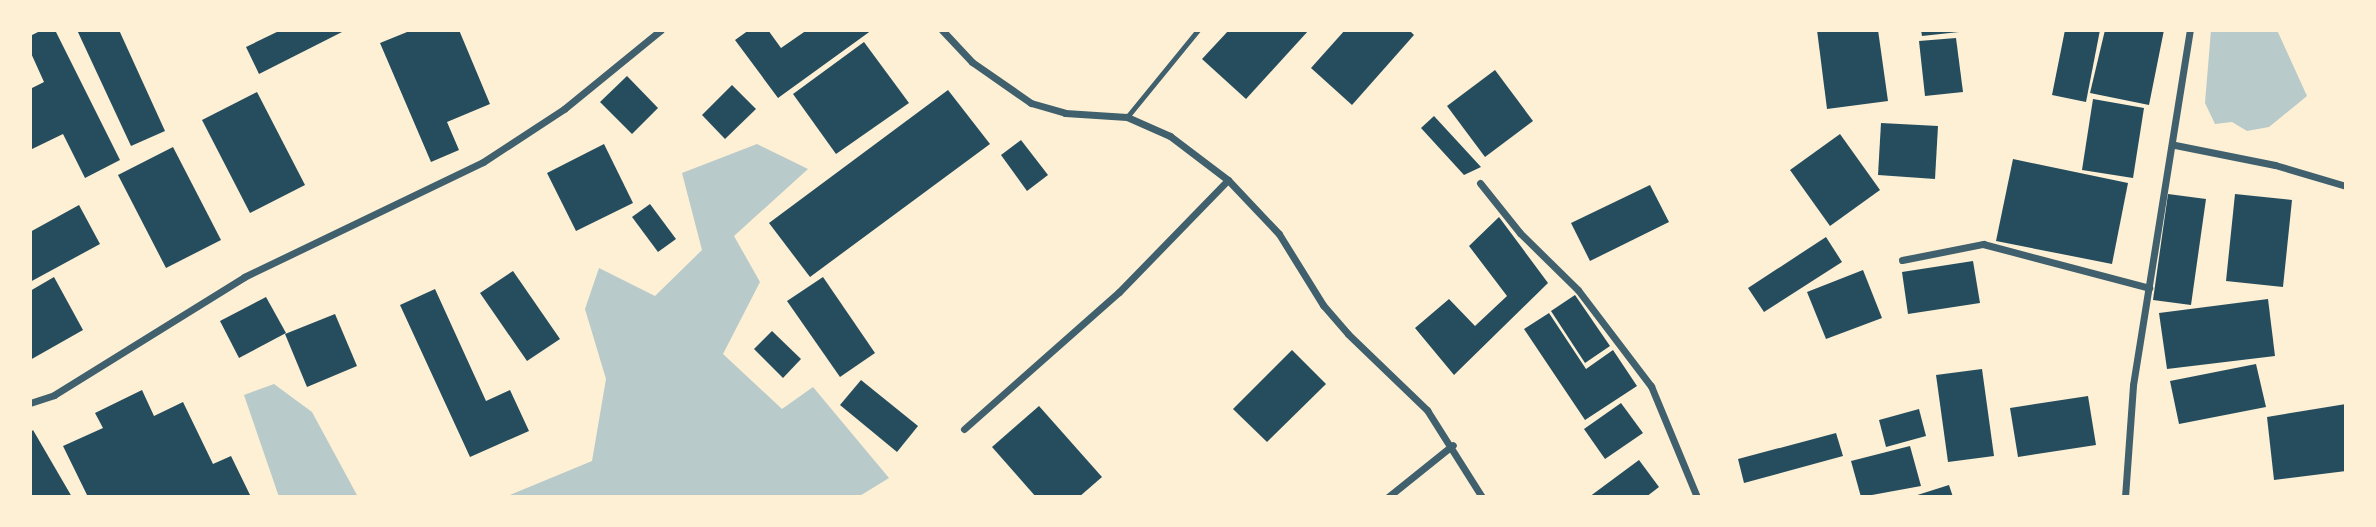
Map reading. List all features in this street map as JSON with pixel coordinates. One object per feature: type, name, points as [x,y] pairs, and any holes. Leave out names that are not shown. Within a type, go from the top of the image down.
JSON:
[{"type":"street","points":[[30,403],[54,396],[244,277],[483,162],[564,109],[661,30]]},
{"type":"street","points":[[942,30],[972,62],[1031,103],[1065,113],[1127,117],[1170,136],[1228,180],[1279,234],[1323,305],[1348,334],[1427,410],[1453,445],[1482,497]]},
{"type":"street","points":[[2125,497],[2133,385],[2175,145],[2190,30]]},
{"type":"street","points":[[2175,145],[2275,165],[2346,186]]},
{"type":"street","points":[[964,429],[1119,292],[1228,180]]},
{"type":"street","points":[[1480,183],[1520,233],[1578,290],[1651,386],[1697,497]]},
{"type":"street","points":[[1902,260],[1983,244],[2149,288]]},
{"type":"street","points":[[1388,497],[1453,445]]},
{"type":"lane","points":[[1127,117],[1199,30]]},
{"type":"shaded area","points":[[2211,30],[2277,30],[2307,96],[2269,127],[2247,131],[2232,122],[2215,124],[2205,103]]},
{"type":"shaded area","points":[[757,144],[808,169],[734,236],[760,282],[723,354],[782,409],[813,387],[889,478],[858,497],[505,497],[592,461],[606,379],[585,309],[599,268],[655,296],[702,250],[682,173]]},
{"type":"shaded area","points":[[274,384],[312,412],[358,497],[279,497],[244,395]]},
{"type":"building","points":[[42,30],[55,30],[120,160],[85,178],[63,134],[30,150],[30,89],[44,82],[30,51],[30,36]]},
{"type":"building","points":[[77,30],[119,30],[165,131],[131,146]]},
{"type":"building","points":[[281,30],[346,30],[259,74],[246,47]]},
{"type":"building","points":[[412,30],[459,30],[490,104],[447,122],[459,150],[431,162],[380,43]]},
{"type":"building","points":[[749,30],[768,30],[781,48],[807,30],[872,30],[778,98],[735,40]]},
{"type":"building","points":[[1229,30],[1309,30],[1246,99],[1202,59]]},
{"type":"building","points":[[1345,30],[1409,30],[1414,35],[1352,105],[1311,68]]},
{"type":"building","points":[[1817,30],[1878,30],[1888,101],[1827,109]]},
{"type":"building","points":[[1921,30],[1959,30],[1959,32],[1922,36]]},
{"type":"building","points":[[2065,30],[2100,30],[2086,102],[2052,95]]},
{"type":"building","points":[[2105,30],[2164,30],[2149,105],[2090,93]]},
{"type":"building","points":[[1956,38],[1963,92],[1925,96],[1919,41]]},
{"type":"building","points":[[864,42],[909,103],[836,154],[793,94]]},
{"type":"building","points":[[1495,70],[1533,121],[1485,157],[1447,106]]},
{"type":"building","points":[[627,76],[658,108],[632,134],[600,102]]},
{"type":"building","points":[[732,85],[756,109],[725,139],[702,115]]},
{"type":"building","points":[[948,90],[990,144],[810,277],[769,223]]},
{"type":"building","points":[[257,92],[305,185],[250,213],[202,120]]},
{"type":"building","points":[[2093,99],[2144,108],[2133,178],[2082,170]]},
{"type":"building","points":[[1434,116],[1481,167],[1464,175],[1421,128]]},
{"type":"building","points":[[1881,123],[1938,126],[1935,179],[1878,175]]},
{"type":"building","points":[[1840,134],[1880,190],[1830,226],[1790,170]]},
{"type":"building","points":[[1021,140],[1048,175],[1027,191],[1001,155]]},
{"type":"building","points":[[604,144],[633,203],[576,231],[547,173]]},
{"type":"building","points":[[173,147],[221,240],[166,268],[118,175]]},
{"type":"building","points":[[2013,159],[2128,183],[2112,264],[1996,241]]},
{"type":"building","points":[[1650,185],[1669,222],[1590,261],[1571,223]]},
{"type":"building","points":[[2168,194],[2206,199],[2191,305],[2153,300]]},
{"type":"building","points":[[2235,194],[2292,200],[2283,287],[2226,281]]},
{"type":"building","points":[[650,204],[676,239],[658,252],[632,217]]},
{"type":"building","points":[[79,205],[100,244],[30,282],[30,232]]},
{"type":"building","points":[[1499,217],[1548,283],[1454,375],[1415,328],[1449,299],[1475,326],[1507,296],[1469,246]]},
{"type":"building","points":[[1826,237],[1842,262],[1764,312],[1748,288]]},
{"type":"building","points":[[1973,261],[1980,303],[1908,314],[1902,272]]},
{"type":"building","points":[[1863,270],[1882,318],[1826,339],[1807,292]]},
{"type":"building","points":[[513,271],[560,339],[527,361],[480,293]]},
{"type":"building","points":[[54,277],[83,330],[30,360],[30,291]]},
{"type":"building","points":[[823,277],[875,353],[840,377],[787,301]]},
{"type":"building","points":[[435,289],[486,401],[510,390],[529,431],[470,457],[400,305]]},
{"type":"building","points":[[1575,295],[1610,346],[1585,363],[1551,311]]},
{"type":"building","points":[[266,297],[286,333],[239,358],[220,321]]},
{"type":"building","points":[[2268,299],[2275,356],[2167,369],[2159,313]]},
{"type":"building","points":[[1549,313],[1586,369],[1613,350],[1637,386],[1585,420],[1524,329]]},
{"type":"building","points":[[335,314],[357,366],[307,387],[285,334]]},
{"type":"building","points":[[772,331],[801,359],[783,378],[754,349]]},
{"type":"building","points":[[1292,350],[1326,384],[1267,442],[1233,409]]},
{"type":"building","points":[[2256,364],[2266,407],[2179,424],[2170,381]]},
{"type":"building","points":[[1982,369],[1994,456],[1948,462],[1936,375]]},
{"type":"building","points":[[861,380],[918,426],[897,452],[840,405]]},
{"type":"building","points":[[142,390],[154,416],[183,402],[213,464],[231,456],[251,497],[88,497],[63,446],[103,428],[95,413]]},
{"type":"building","points":[[2088,396],[2096,445],[2018,457],[2010,408]]},
{"type":"building","points":[[1621,403],[1643,433],[1605,459],[1584,429]]},
{"type":"building","points":[[2346,404],[2346,471],[2274,480],[2267,417]]},
{"type":"building","points":[[1039,406],[1102,477],[1079,497],[1036,497],[992,447]]},
{"type":"building","points":[[1919,409],[1926,436],[1886,447],[1879,420]]},
{"type":"building","points":[[33,430],[72,497],[30,497],[30,433]]},
{"type":"building","points":[[1836,433],[1843,456],[1744,483],[1738,459]]},
{"type":"building","points":[[1910,446],[1921,486],[1861,497],[1851,461]]},
{"type":"building","points":[[1639,460],[1659,487],[1646,497],[1589,497]]},
{"type":"building","points":[[1949,485],[1953,497],[1911,497]]}]
